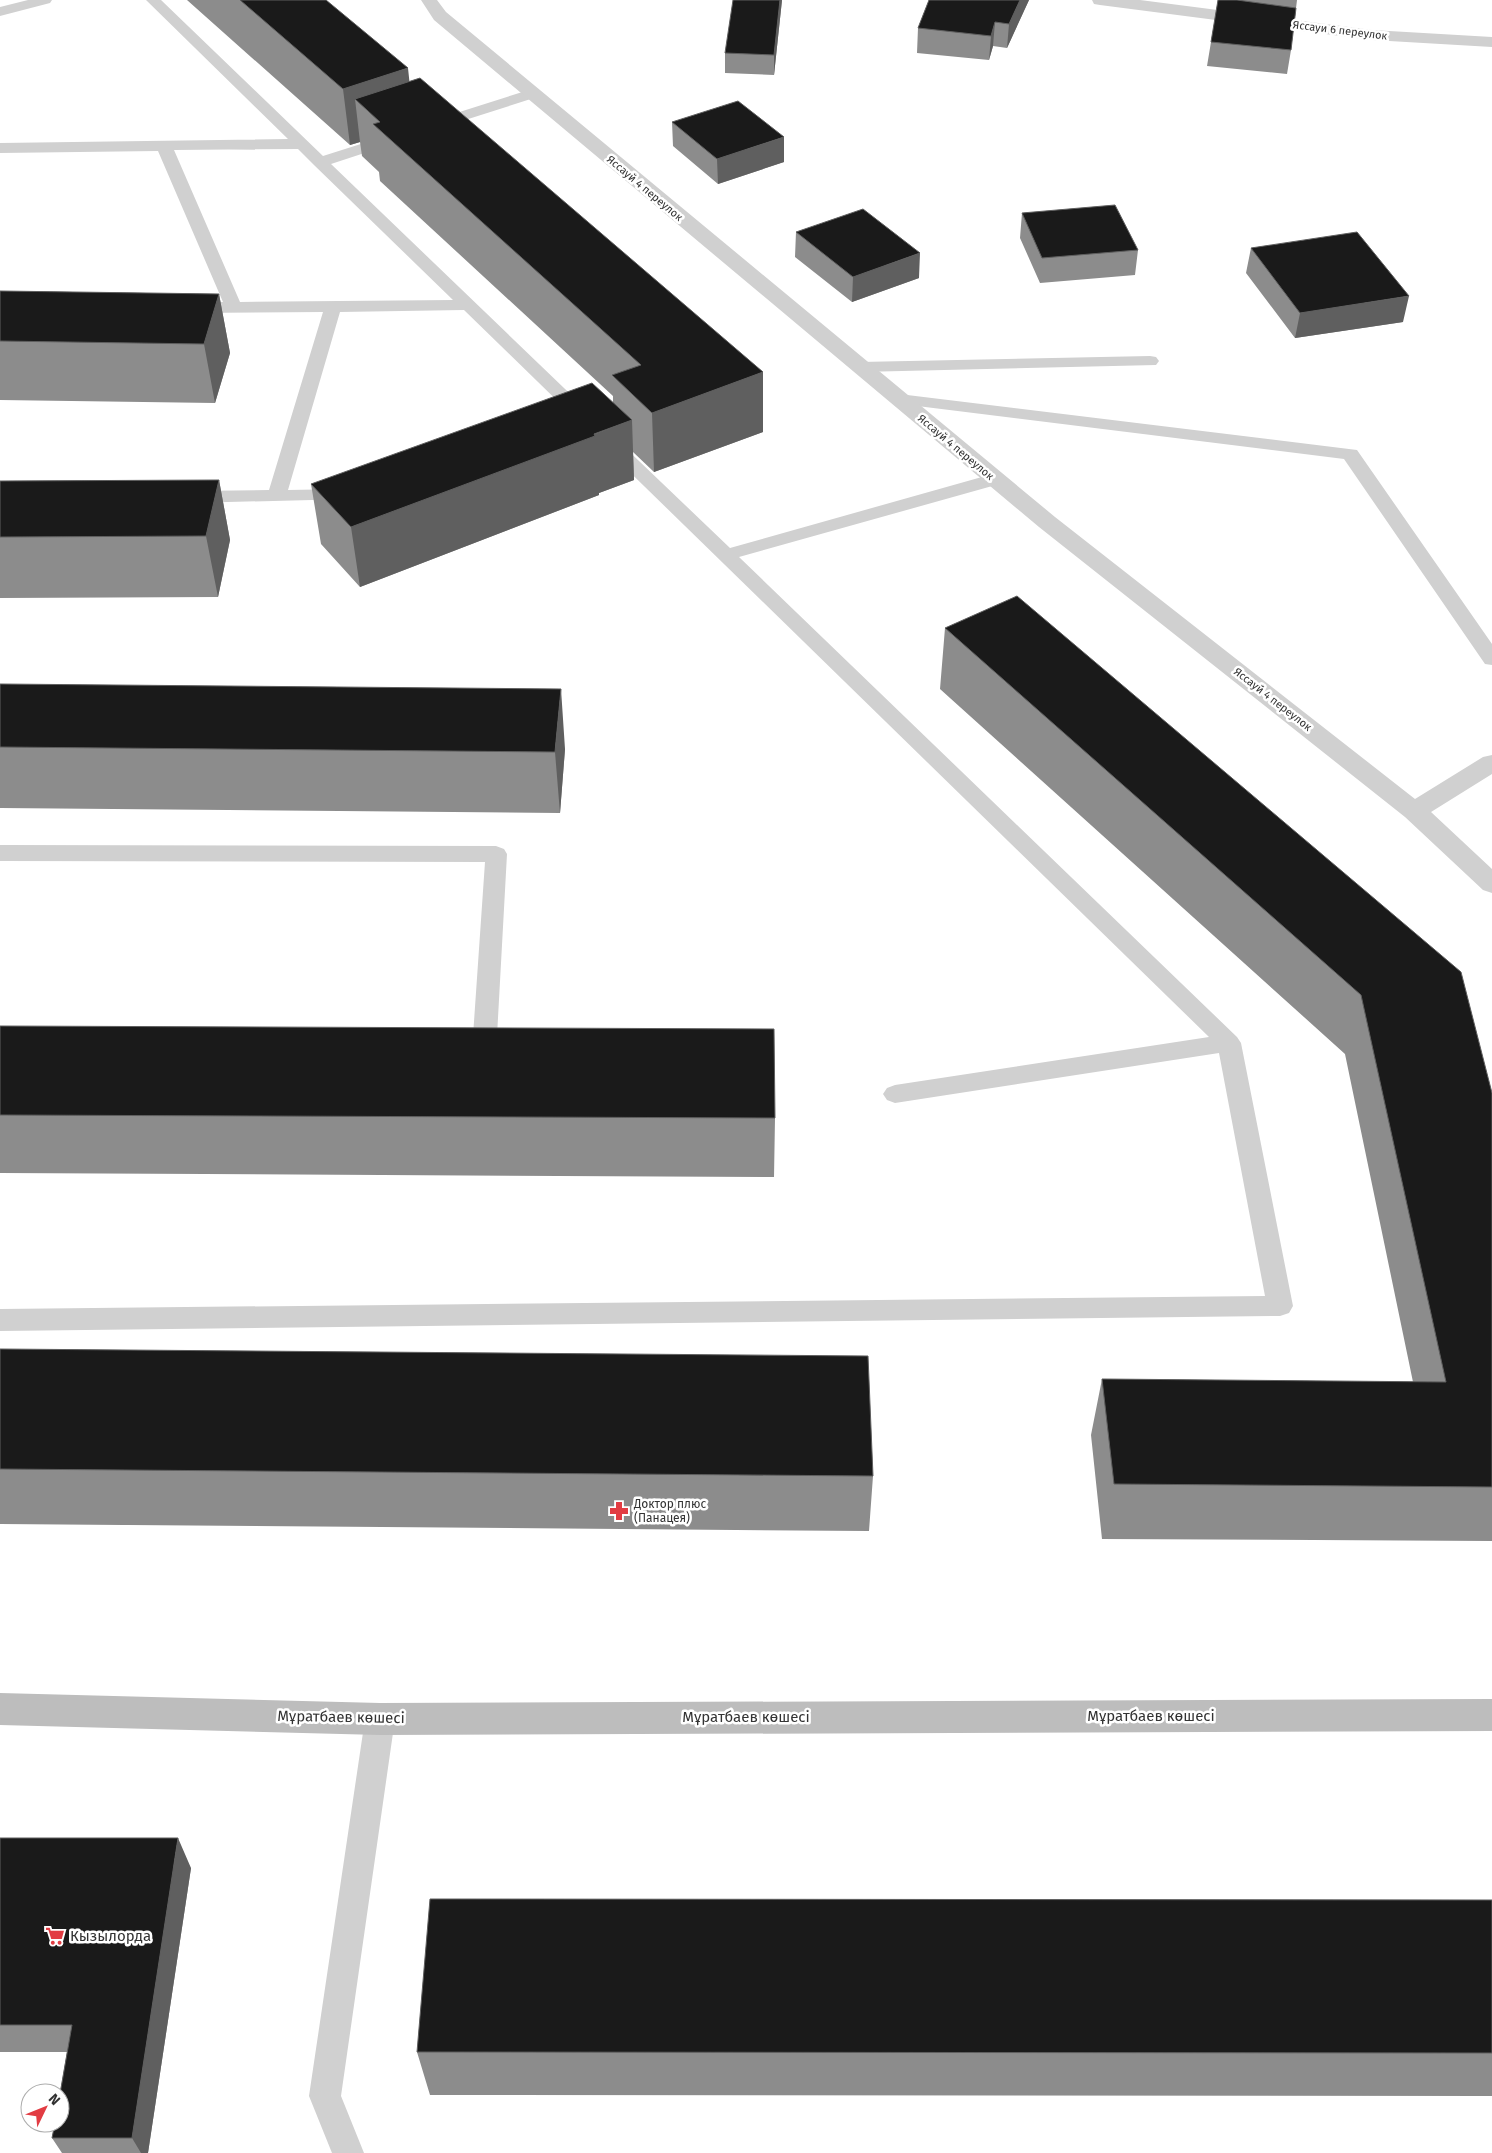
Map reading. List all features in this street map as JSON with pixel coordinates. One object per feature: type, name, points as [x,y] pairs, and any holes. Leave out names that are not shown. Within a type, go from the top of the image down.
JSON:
[{"type":"street","name":"Яссауй 4 переулок","points":[[428,0],[440,16],[532,94],[996,480],[1414,811],[1492,884]]},
{"type":"street","name":"Яссауи 6 переулок","points":[[1100,0],[1372,35],[1492,42]]},
{"type":"street","points":[[1414,811],[1492,763]]},
{"type":"street","name":"Мұратбаев көшесі","points":[[0,1710],[380,1719],[1492,1714]]},
{"type":"lane","points":[[0,12],[45,0]]},
{"type":"lane","points":[[0,1320],[1280,1306],[1229,1043],[726,555],[570,417],[468,305],[153,0]]},
{"type":"lane","points":[[422,129],[532,94]]},
{"type":"lane","points":[[320,162],[403,135]]},
{"type":"lane","points":[[0,148],[302,144]]},
{"type":"lane","points":[[164,146],[234,308]]},
{"type":"lane","points":[[176,308],[468,305]]},
{"type":"lane","points":[[278,495],[333,307]]},
{"type":"lane","points":[[860,367],[1150,361]]},
{"type":"lane","points":[[900,399],[1350,454],[1492,659]]},
{"type":"lane","points":[[726,555],[996,480]]},
{"type":"lane","points":[[168,497],[349,495],[359,492]]},
{"type":"lane","points":[[0,853],[496,854],[485,1036]]},
{"type":"lane","points":[[895,1094],[1229,1043]]},
{"type":"lane","points":[[348,2153],[325,2096],[380,1719]]},
{"type":"building","points":[[240,0],[326,0],[408,68],[343,89]]},
{"type":"building","points":[[733,0],[780,0],[774,55],[725,53]]},
{"type":"building","points":[[929,0],[1020,0],[1009,24],[995,22],[991,36],[918,28]]},
{"type":"building","points":[[1218,0],[1237,0],[1296,8],[1291,50],[1211,42]]},
{"type":"building","points":[[420,78],[763,372],[652,413],[612,375],[641,365],[373,124],[380,122],[355,99]]},
{"type":"building","points":[[738,101],[784,137],[717,159],[672,122]]},
{"type":"building","points":[[1115,205],[1138,250],[1042,258],[1022,213]]},
{"type":"building","points":[[863,209],[920,253],[853,277],[796,232]]},
{"type":"building","points":[[1357,232],[1409,296],[1300,313],[1251,248]]},
{"type":"building","points":[[0,291],[219,294],[204,344],[0,341]]},
{"type":"building","points":[[592,383],[632,420],[594,434],[595,436],[351,527],[311,484]]},
{"type":"building","points":[[219,480],[206,536],[0,537],[0,481]]},
{"type":"building","points":[[1017,596],[1461,972],[1492,1093],[1492,1487],[1114,1484],[1102,1379],[1446,1382],[1361,995],[945,628]]},
{"type":"building","points":[[0,684],[561,689],[555,752],[0,747]]},
{"type":"building","points":[[0,1026],[774,1029],[775,1118],[0,1115]]},
{"type":"building","points":[[0,1349],[868,1356],[873,1476],[0,1469]]},
{"type":"building","points":[[0,1838],[178,1838],[132,2138],[52,2138],[53,2133],[70,2133],[70,2083],[62,2083],[72,2025],[0,2025]]},
{"type":"building","points":[[430,1899],[1492,1900],[1492,2053],[417,2052]]},
{"type":"place","name":"Доктор плюс (Панацея)","points":[[619,1511]]},
{"type":"place","name":"Кызылорда","points":[[55,1936]]}]
